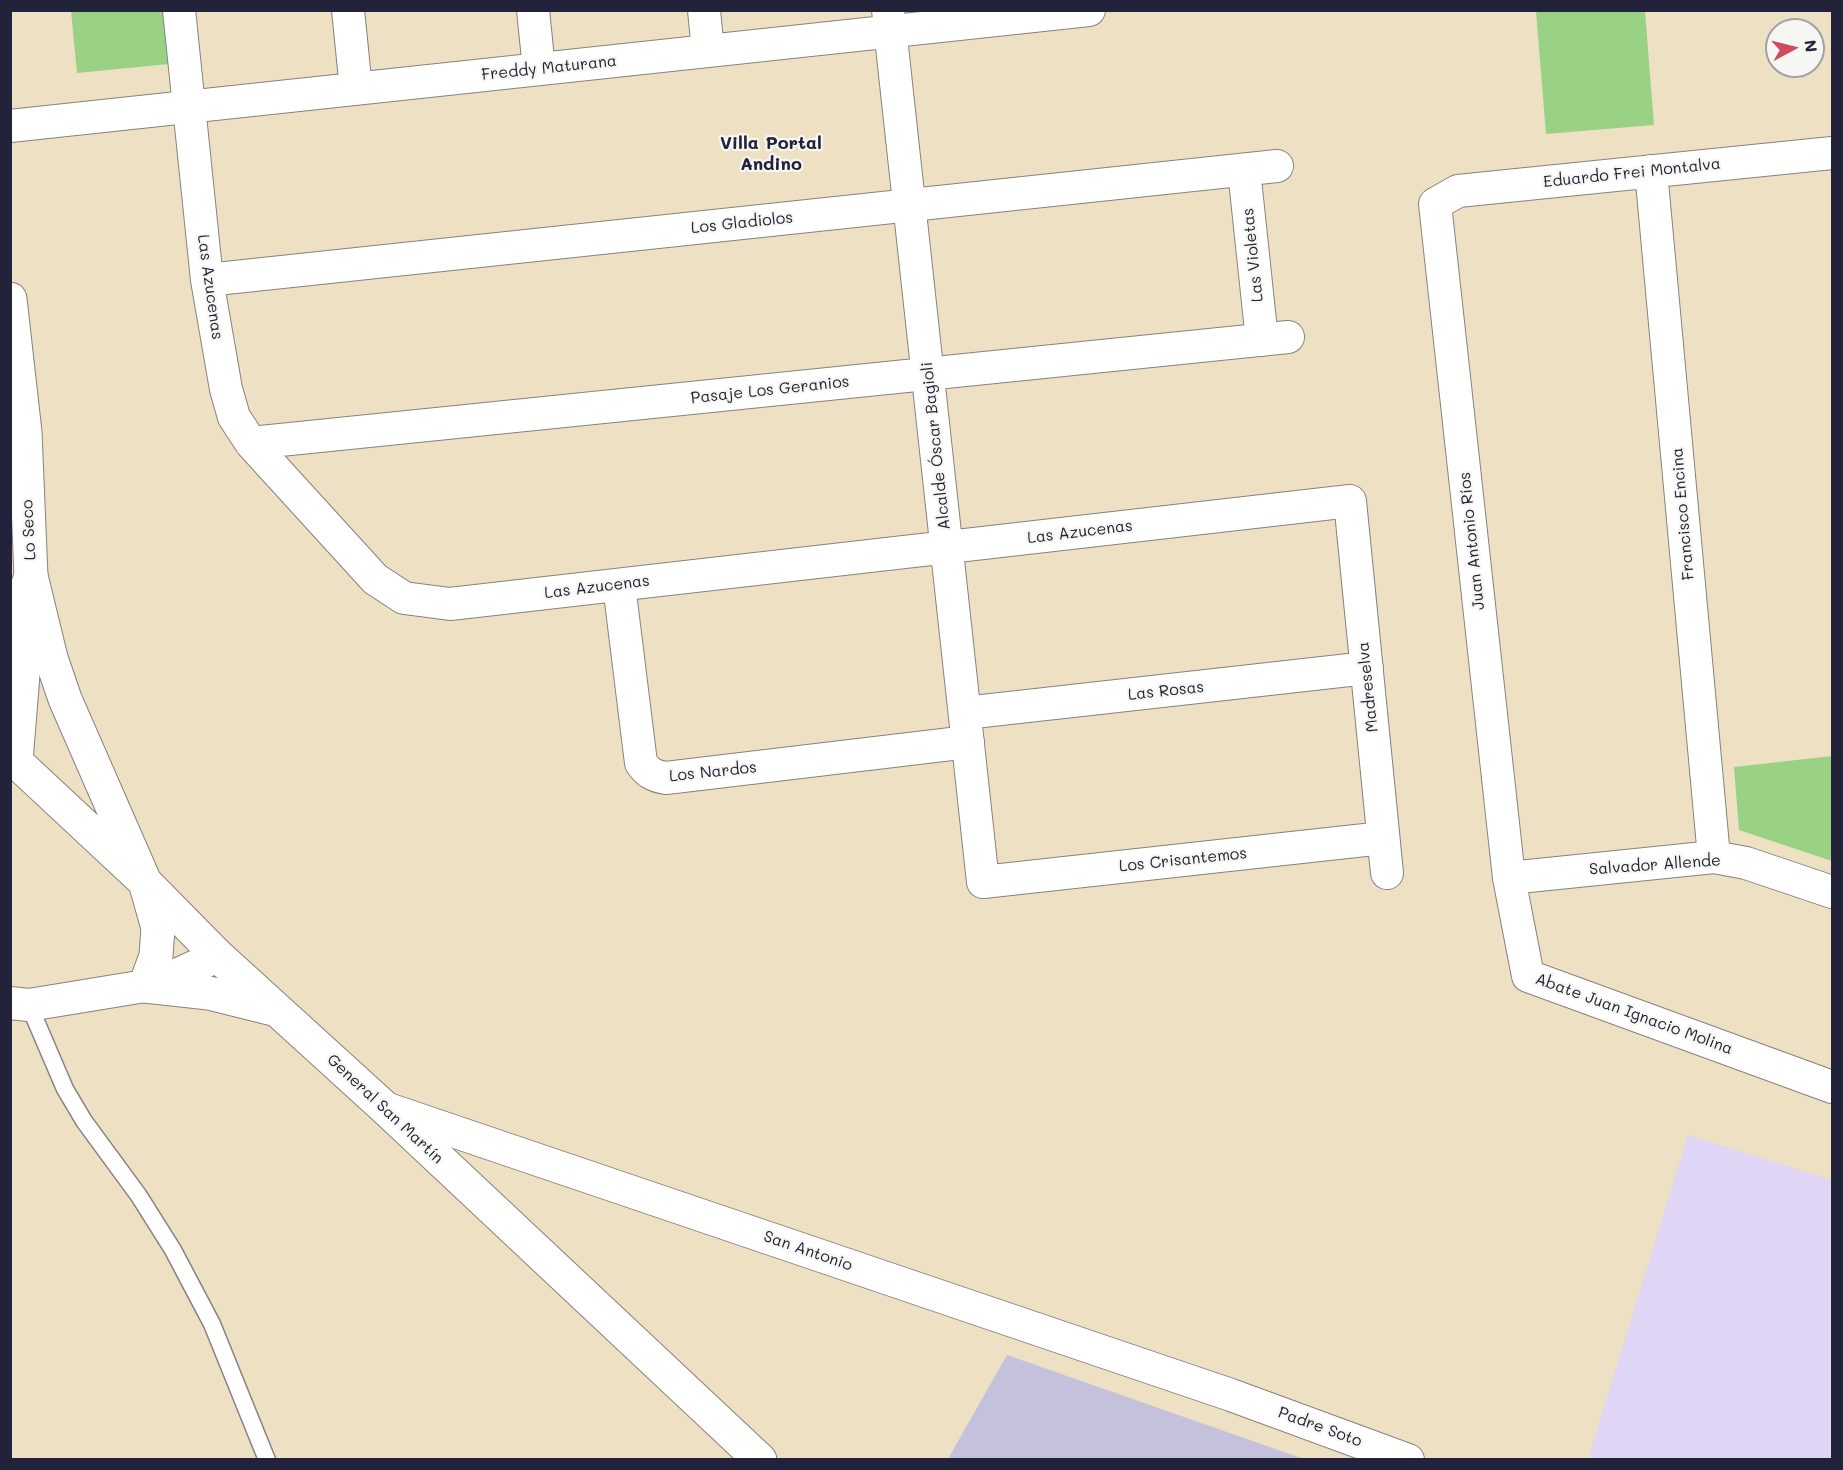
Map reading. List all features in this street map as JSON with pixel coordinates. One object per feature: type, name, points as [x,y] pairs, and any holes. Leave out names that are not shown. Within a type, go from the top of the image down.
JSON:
[{"type":"main road","name":"Lo Seco","points":[[10,299],[18,430],[31,576],[13,759]]},
{"type":"main road","points":[[10,632],[31,576]]},
{"type":"main road","points":[[31,576],[51,658],[65,699],[145,882],[158,928],[156,956],[146,986],[209,993],[278,1011]]},
{"type":"main road","name":"General San Martín","points":[[13,759],[145,882],[218,956],[385,1108],[760,1460]]},
{"type":"street","name":"Las Azucenas","points":[[178,10],[207,280],[226,389],[234,417],[251,442],[375,579],[404,598],[450,604],[1350,501]]},
{"type":"street","points":[[348,10],[356,89]]},
{"type":"street","points":[[533,10],[539,69]]},
{"type":"street","points":[[704,10],[708,51]]},
{"type":"street","name":"Freddy Maturana","points":[[10,126],[708,51],[889,21],[1076,11]]},
{"type":"street","name":"Alcalde Óscar Bagioli","points":[[889,21],[983,882]]},
{"type":"street","name":"Eduardo Frei Montalva","points":[[1435,204],[1458,191],[1833,153]]},
{"type":"street","name":"Los Gladiolos","points":[[207,280],[1277,166]]},
{"type":"street","name":"Las Violetas","points":[[1244,170],[1275,339]]},
{"type":"street","name":"Francisco Encina","points":[[1651,171],[1714,857]]},
{"type":"street","name":"Juan Antonio Ríos","points":[[1435,204],[1509,878]]},
{"type":"street","name":"Pasaje Los Geranios","points":[[251,442],[1275,339]]},
{"type":"street","name":"Madreselva","points":[[1350,501],[1387,873]]},
{"type":"street","name":"Los Nardos","points":[[619,585],[641,763],[646,771],[656,777],[666,778],[967,728]]},
{"type":"street","name":"Las Rosas","points":[[967,728],[1366,668]]},
{"type":"street","name":"Los Crisantemos","points":[[983,882],[1383,838]]},
{"type":"street","name":"Salvador Allende","points":[[1509,878],[1714,857],[1746,863],[1833,892]]},
{"type":"street","name":"Abate Juan Ignacio Molina","points":[[1509,878],[1528,975],[1833,1088]]},
{"type":"street","points":[[20,1004],[146,986],[218,956]]},
{"type":"street","name":"San Antonio","points":[[385,1108],[1231,1395]]},
{"type":"street","name":"Padre Soto","points":[[1231,1395],[1408,1460]]},
{"type":"lane","points":[[20,1004],[79,1113],[139,1196],[173,1250],[212,1324],[267,1460]]},
{"type":"shaded area","points":[[1688,1135],[1832,1180],[1832,1459],[1588,1459]]},
{"type":"shaded area","points":[[1007,1355],[1304,1459],[948,1459]]},
{"type":"green space","points":[[71,11],[163,11],[169,64],[77,73]]},
{"type":"green space","points":[[1536,11],[1645,11],[1654,125],[1546,134]]},
{"type":"green space","points":[[1832,756],[1832,861],[1739,830],[1734,767]]},
{"type":"district","name":"Villa Portal Andino","points":[[771,153]]}]
